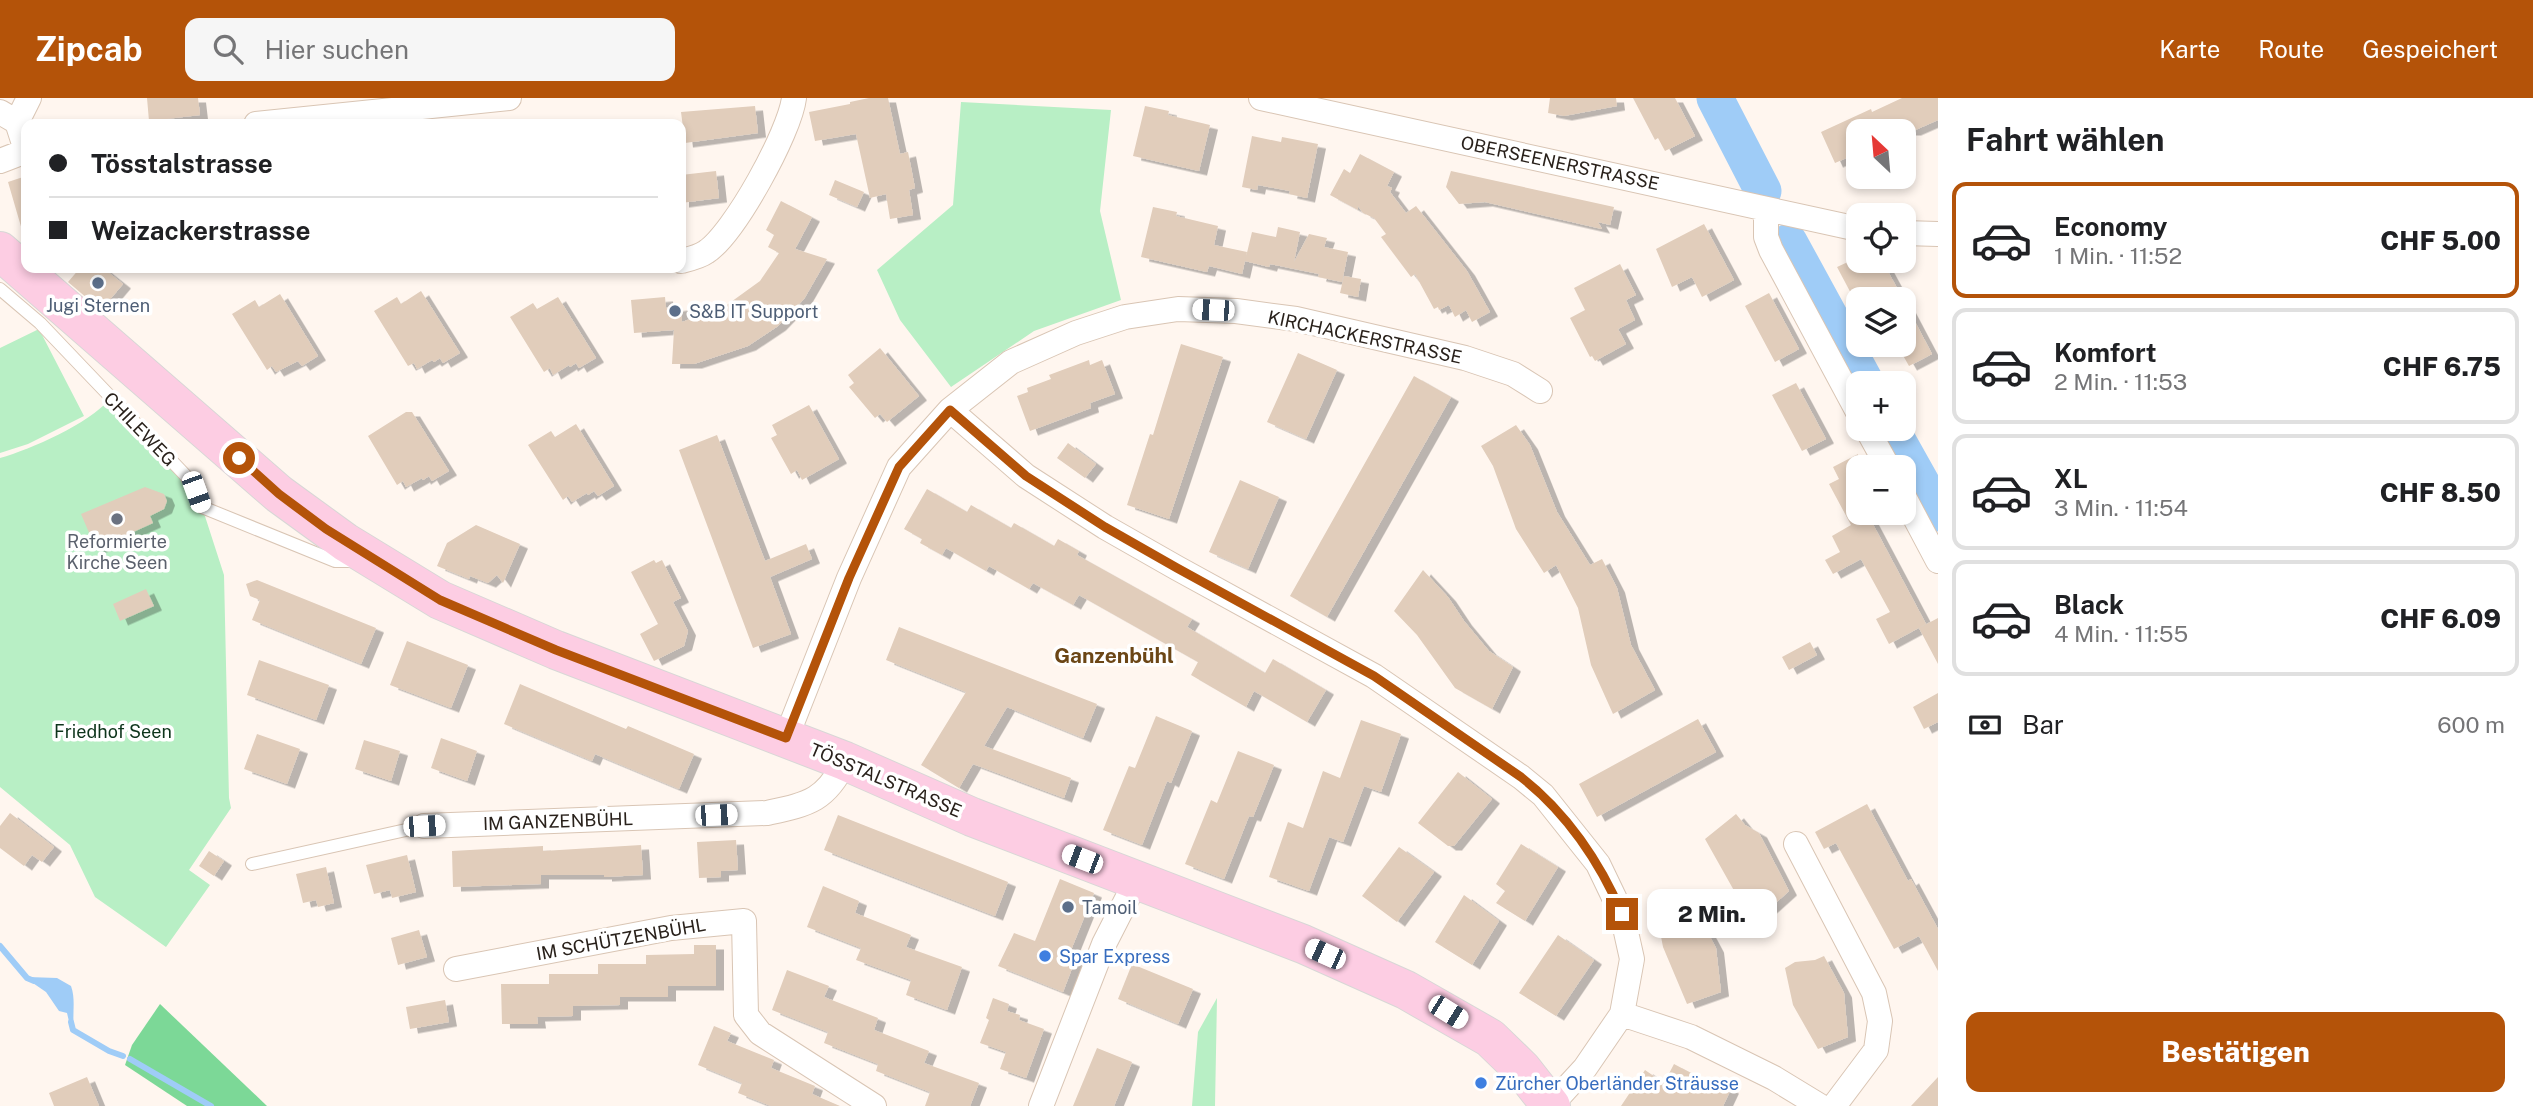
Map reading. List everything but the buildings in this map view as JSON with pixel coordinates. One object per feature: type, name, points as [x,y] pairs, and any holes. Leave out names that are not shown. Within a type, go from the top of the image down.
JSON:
[{"type":"main road","name":"TÖSSTALSTRASSE","points":[[0,251],[21,269]]},
{"type":"main road","name":"TÖSSTALSTRASSE","points":[[25,273],[279,494],[373,560],[440,600],[556,650],[845,761],[972,817],[1303,944],[1406,990],[1490,1038],[1522,1069],[1551,1106]]},
{"type":"street","points":[[21,141],[9,117],[29,98]]},
{"type":"street","points":[[305,119],[509,98]]},
{"type":"street","points":[[686,259],[706,253],[725,234],[784,136],[794,98]]},
{"type":"street","name":"OBERSEENERSTRASSE","points":[[1261,98],[1846,226]]},
{"type":"street","points":[[0,161],[21,153]]},
{"type":"street","points":[[1766,209],[1766,237],[1771,250],[1846,390]]},
{"type":"street","points":[[1916,233],[1938,234]]},
{"type":"street","name":"KIRCHACKERSTRASSE","points":[[786,738],[849,578],[899,467],[950,410],[1011,362],[1076,333],[1125,317],[1178,309],[1236,311],[1296,319],[1465,358],[1513,374],[1540,391]]},
{"type":"street","points":[[950,410],[1026,476],[1105,527],[1374,676],[1535,788],[1581,840],[1609,883],[1622,914],[1632,959],[1622,1014],[1585,1068],[1551,1106]]},
{"type":"street","points":[[1916,520],[1938,561]]},
{"type":"street","name":"IM GANZENBÜHL","points":[[424,826],[767,813],[804,805],[831,787],[845,761]]},
{"type":"street","points":[[1796,844],[1874,993],[1880,1021],[1876,1050],[1835,1106]]},
{"type":"street","points":[[1041,1106],[1104,944],[1129,895],[1129,878]]},
{"type":"street","name":"IM SCHÜTZENBÜHL","points":[[456,969],[671,928],[744,921],[746,1015],[760,1033],[874,1106]]},
{"type":"street","points":[[1622,1014],[1691,1037],[1774,1078],[1820,1106]]},
{"type":"lane","name":"CHILEWEG","points":[[0,289],[40,323],[186,476],[202,507],[335,561],[373,560]]},
{"type":"lane","name":"IM GANZENBÜHL","points":[[252,864],[424,826]]},
{"type":"green space","points":[[961,102],[1111,110],[1100,211],[1121,300],[1034,331],[951,387],[900,320],[877,270],[953,205]]},
{"type":"green space","points":[[39,329],[84,416],[28,444],[0,453],[0,348]]},
{"type":"green space","name":"Friedhof Seen","points":[[110,399],[186,476],[202,507],[224,575],[231,808],[189,870],[210,885],[166,947],[95,897],[70,845],[0,787],[0,458],[59,435],[88,418]]},
{"type":"green space","points":[[1217,998],[1215,1106],[1192,1106],[1198,1032]]},
{"type":"green space","points":[[160,1004],[267,1106],[187,1106],[125,1065],[132,1045]]},
{"type":"water","points":[[57,978],[71,986],[74,1028],[71,1030],[67,1013],[59,1011],[46,992],[27,979]]},
{"type":"waterway","points":[[1715,98],[1763,191]]},
{"type":"waterway","points":[[1789,242],[1859,371]]},
{"type":"waterway","points":[[1898,441],[1938,513]]},
{"type":"waterway","points":[[0,946],[27,978],[34,981]]},
{"type":"waterway","points":[[71,1022],[73,1030],[123,1056]]},
{"type":"waterway","points":[[130,1059],[211,1106]]},
{"type":"place","name":"Jugi Sternen","points":[[98,283]]},
{"type":"place","name":"S&B IT Support","points":[[675,311]]},
{"type":"place","name":"Reformierte Kirche Seen","points":[[117,519]]},
{"type":"place","name":"Tamoil","points":[[1068,907]]},
{"type":"place","name":"Spar Express","points":[[1045,956]]},
{"type":"place","name":"Zürcher Oberländer Sträusse","points":[[1481,1083]]},
{"type":"district","name":"Ganzenbühl","points":[[1114,655]]},
{"type":"route","points":[[239,458],[279,494],[326,529],[440,600],[556,650],[786,738],[849,578],[899,467],[950,410],[1026,476],[1105,527],[1374,676],[1521,777],[1543,795],[1581,840],[1609,883],[1622,914]]}]
